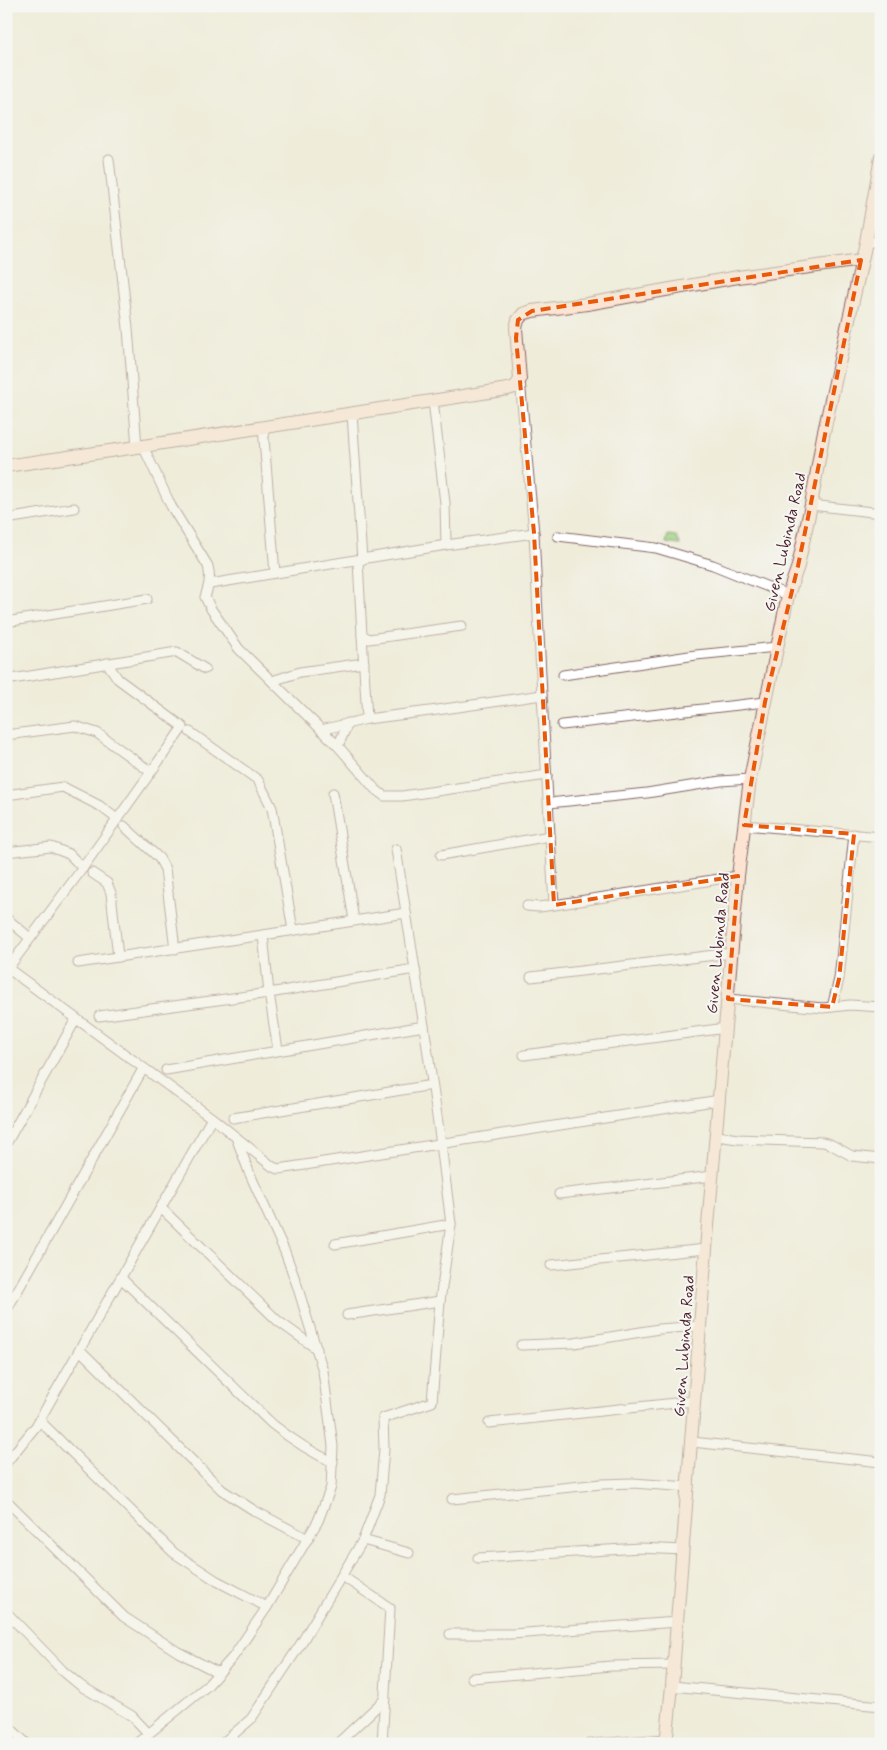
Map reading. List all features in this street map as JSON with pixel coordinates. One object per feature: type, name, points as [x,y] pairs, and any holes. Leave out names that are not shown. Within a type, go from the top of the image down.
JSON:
[{"type":"street","name":"Given Lubinda Road","points":[[666,1741],[689,1487],[706,1249],[738,876],[750,779],[788,595],[798,566],[811,505],[823,436],[866,242],[881,156]]},
{"type":"street","points":[[108,159],[140,447],[171,506],[208,566],[214,581]]},
{"type":"street","points":[[866,242],[881,242]]},
{"type":"street","points":[[554,905],[534,533],[519,386],[516,328],[518,320],[524,314],[532,311],[587,304],[730,279],[861,260]]},
{"type":"street","points":[[6,466],[352,414],[519,386]]},
{"type":"street","points":[[433,401],[444,494],[446,545]]},
{"type":"street","points":[[352,414],[367,719]]},
{"type":"street","points":[[263,427],[275,573]]},
{"type":"street","points":[[811,505],[881,513]]},
{"type":"street","points":[[6,519],[74,508]]},
{"type":"street","points":[[214,581],[534,533]]},
{"type":"street","points":[[558,536],[656,548],[713,565],[788,595]]},
{"type":"street","points":[[214,581],[205,597],[211,609],[239,649],[338,746],[375,789],[384,796],[402,796],[547,775]]},
{"type":"street","points":[[6,622],[147,599]]},
{"type":"street","points":[[362,635],[369,638],[462,626]]},
{"type":"street","points":[[563,674],[704,654],[777,647]]},
{"type":"street","points":[[6,680],[177,652],[205,669]]},
{"type":"street","points":[[107,663],[118,679],[183,727],[83,868],[7,969],[212,1118],[273,1167],[279,1169],[720,1100]]},
{"type":"street","points":[[272,681],[300,672],[364,663]]},
{"type":"street","points":[[321,730],[348,722],[542,694]]},
{"type":"street","points":[[562,725],[765,702]]},
{"type":"street","points":[[338,746],[348,722]]},
{"type":"street","points":[[6,735],[74,726],[97,733],[151,772]]},
{"type":"street","points":[[190,732],[258,780],[267,796],[272,808],[294,930]]},
{"type":"street","points":[[549,803],[647,794],[721,781],[750,779]]},
{"type":"street","points":[[6,795],[63,787],[100,806],[117,819]]},
{"type":"street","points":[[333,793],[354,920]]},
{"type":"street","points":[[744,825],[881,837]]},
{"type":"street","points":[[124,826],[159,858],[165,869],[175,949]]},
{"type":"street","points":[[832,1007],[839,979],[854,834]]},
{"type":"street","points":[[441,854],[550,836]]},
{"type":"street","points":[[6,852],[51,847],[69,854],[83,868]]},
{"type":"street","points":[[222,1744],[251,1719],[300,1645],[363,1540],[380,1495],[384,1449],[383,1418],[432,1402],[440,1300],[450,1224],[441,1144],[396,849]]},
{"type":"street","points":[[92,873],[107,882],[111,893],[118,957]]},
{"type":"street","points":[[527,906],[554,905],[738,876]]},
{"type":"street","points":[[78,963],[406,913]]},
{"type":"street","points":[[6,918],[30,938]]},
{"type":"street","points":[[263,935],[269,993],[278,1050]]},
{"type":"street","points":[[531,977],[732,953]]},
{"type":"street","points":[[99,1016],[269,993],[414,969]]},
{"type":"street","points":[[728,999],[811,1007],[850,1005],[881,1007]]},
{"type":"street","points":[[6,1144],[76,1019]]},
{"type":"street","points":[[166,1070],[424,1026]]},
{"type":"street","points":[[524,1055],[726,1028]]},
{"type":"street","points":[[6,1311],[143,1069]]},
{"type":"street","points":[[233,1118],[432,1085]]},
{"type":"street","points":[[6,1463],[40,1421],[212,1118]]},
{"type":"street","points":[[717,1136],[738,1139],[823,1142],[852,1156],[881,1159]]},
{"type":"street","points":[[136,1744],[207,1686],[233,1657],[267,1607],[308,1539],[318,1521],[331,1487],[333,1446],[323,1370],[285,1252],[249,1172],[236,1137]]},
{"type":"street","points":[[559,1194],[713,1176]]},
{"type":"street","points":[[161,1208],[278,1321],[317,1349]]},
{"type":"street","points":[[335,1244],[450,1224]]},
{"type":"street","points":[[551,1265],[706,1249]]},
{"type":"street","points":[[120,1278],[272,1424],[292,1440],[333,1462]]},
{"type":"street","points":[[347,1315],[440,1300]]},
{"type":"street","points":[[521,1346],[574,1342],[659,1329],[700,1326]]},
{"type":"street","points":[[80,1350],[222,1490],[255,1511],[308,1539]]},
{"type":"street","points":[[489,1423],[694,1401]]},
{"type":"street","points":[[40,1421],[174,1553],[217,1581],[267,1607]]},
{"type":"street","points":[[692,1442],[881,1462]]},
{"type":"street","points":[[452,1499],[602,1484],[633,1483],[689,1487]]},
{"type":"street","points":[[6,1500],[124,1617],[178,1652],[218,1673]]},
{"type":"street","points":[[363,1540],[409,1553]]},
{"type":"street","points":[[478,1558],[640,1548],[683,1550]]},
{"type":"street","points":[[342,1576],[390,1608],[382,1744]]},
{"type":"street","points":[[6,1612],[63,1671],[81,1686],[132,1716],[148,1733]]},
{"type":"street","points":[[450,1634],[512,1634],[677,1622]]},
{"type":"street","points":[[472,1678],[611,1666],[673,1665]]},
{"type":"street","points":[[672,1686],[881,1706]]},
{"type":"street","points":[[337,1744],[385,1699]]},
{"type":"street","points":[[6,1724],[27,1744]]},
{"type":"street","points":[[590,1744],[666,1741]]},
{"type":"highlighted area","points":[[861,260],[798,566],[765,702],[744,825],[854,834],[839,979],[832,1007],[728,999],[738,876],[554,905],[534,533],[516,338],[518,320],[532,311]]},
{"type":"green space","points":[[668,535],[676,536],[678,538],[676,540],[679,541],[680,545],[666,543]]}]
